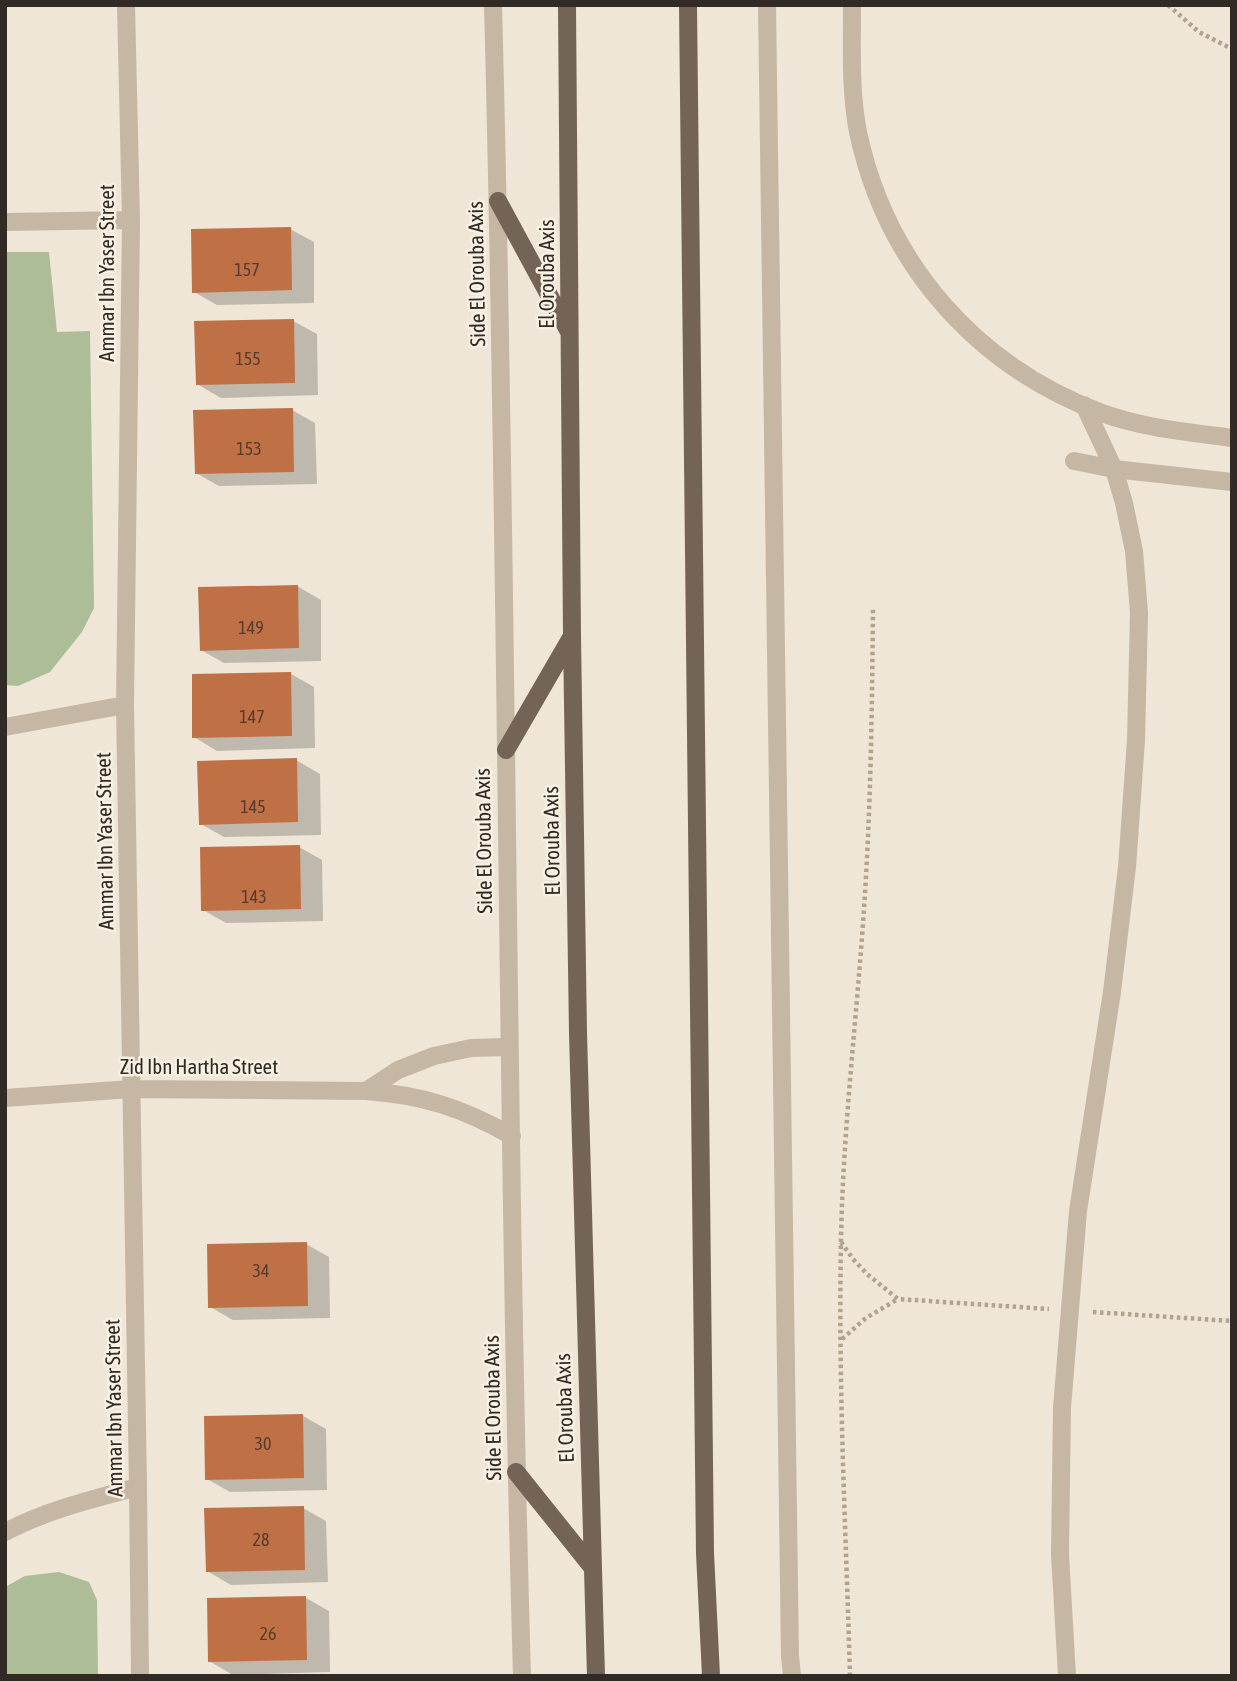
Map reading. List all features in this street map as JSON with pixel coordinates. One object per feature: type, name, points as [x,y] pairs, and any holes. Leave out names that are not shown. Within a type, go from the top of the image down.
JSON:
[{"type":"main road","name":"El Orouba Axis","points":[[567,5],[578,1033],[596,1676]]},
{"type":"main road","points":[[688,5],[705,1553],[711,1676]]},
{"type":"main road","points":[[498,201],[570,334]]},
{"type":"main road","points":[[506,750],[572,636]]},
{"type":"main road","points":[[516,1472],[593,1568]]},
{"type":"street","name":"Ammar Ibn Yaser Street","points":[[126,5],[131,220],[125,705],[140,1676]]},
{"type":"street","name":"Side El Orouba Axis","points":[[494,5],[516,1472],[522,1676]]},
{"type":"street","points":[[767,5],[792,1676]]},
{"type":"street","points":[[852,5],[853,92],[858,131],[868,169],[898,241],[943,305],[1000,359],[1067,399],[1104,414],[1141,424],[1232,438]]},
{"type":"street","points":[[5,222],[131,220]]},
{"type":"street","points":[[1067,1676],[1060,1554],[1062,1408],[1078,1211],[1115,967],[1127,867],[1136,740],[1139,613],[1134,551],[1124,503],[1114,469],[1084,405]]},
{"type":"street","points":[[1074,461],[1114,469],[1232,482]]},
{"type":"street","points":[[5,727],[125,705]]},
{"type":"street","points":[[366,1091],[398,1070],[433,1056],[471,1048],[509,1047]]},
{"type":"street","name":"Zid Ibn Hartha Street","points":[[5,1086],[33,1095]]},
{"type":"street","name":"Zid Ibn Hartha Street","points":[[5,1098],[131,1088],[396,1093],[457,1109],[512,1136]]},
{"type":"street","points":[[5,1532],[62,1508],[138,1487]]},
{"type":"path","points":[[1168,5],[1199,32],[1232,49]]},
{"type":"path","points":[[850,1676],[841,1242],[846,1123],[866,878],[872,750],[873,609]]},
{"type":"path","points":[[841,1242],[867,1275],[898,1299],[866,1318],[841,1340]]},
{"type":"green space","points":[[5,252],[49,252],[57,332],[90,331],[94,608],[82,632],[50,672],[18,686],[5,685]]},
{"type":"green space","points":[[59,1572],[89,1582],[97,1600],[98,1676],[5,1676],[5,1587],[25,1576]]},
{"type":"building","points":[[291,227],[292,290],[192,293],[191,229]]},
{"type":"building","points":[[294,319],[295,383],[196,385],[194,321]]},
{"type":"building","points":[[293,408],[294,472],[195,474],[193,410]]},
{"type":"building","points":[[298,585],[299,648],[200,651],[198,587]]},
{"type":"building","points":[[291,672],[292,736],[192,738],[192,674]]},
{"type":"building","points":[[297,758],[298,822],[199,825],[197,761]]},
{"type":"building","points":[[300,845],[301,909],[201,911],[200,847]]},
{"type":"building","points":[[307,1242],[308,1306],[208,1308],[207,1244]]},
{"type":"building","points":[[303,1414],[304,1478],[205,1480],[204,1416]]},
{"type":"building","points":[[304,1506],[305,1570],[206,1572],[204,1508]]},
{"type":"building","points":[[306,1596],[307,1660],[208,1662],[207,1598]]}]
